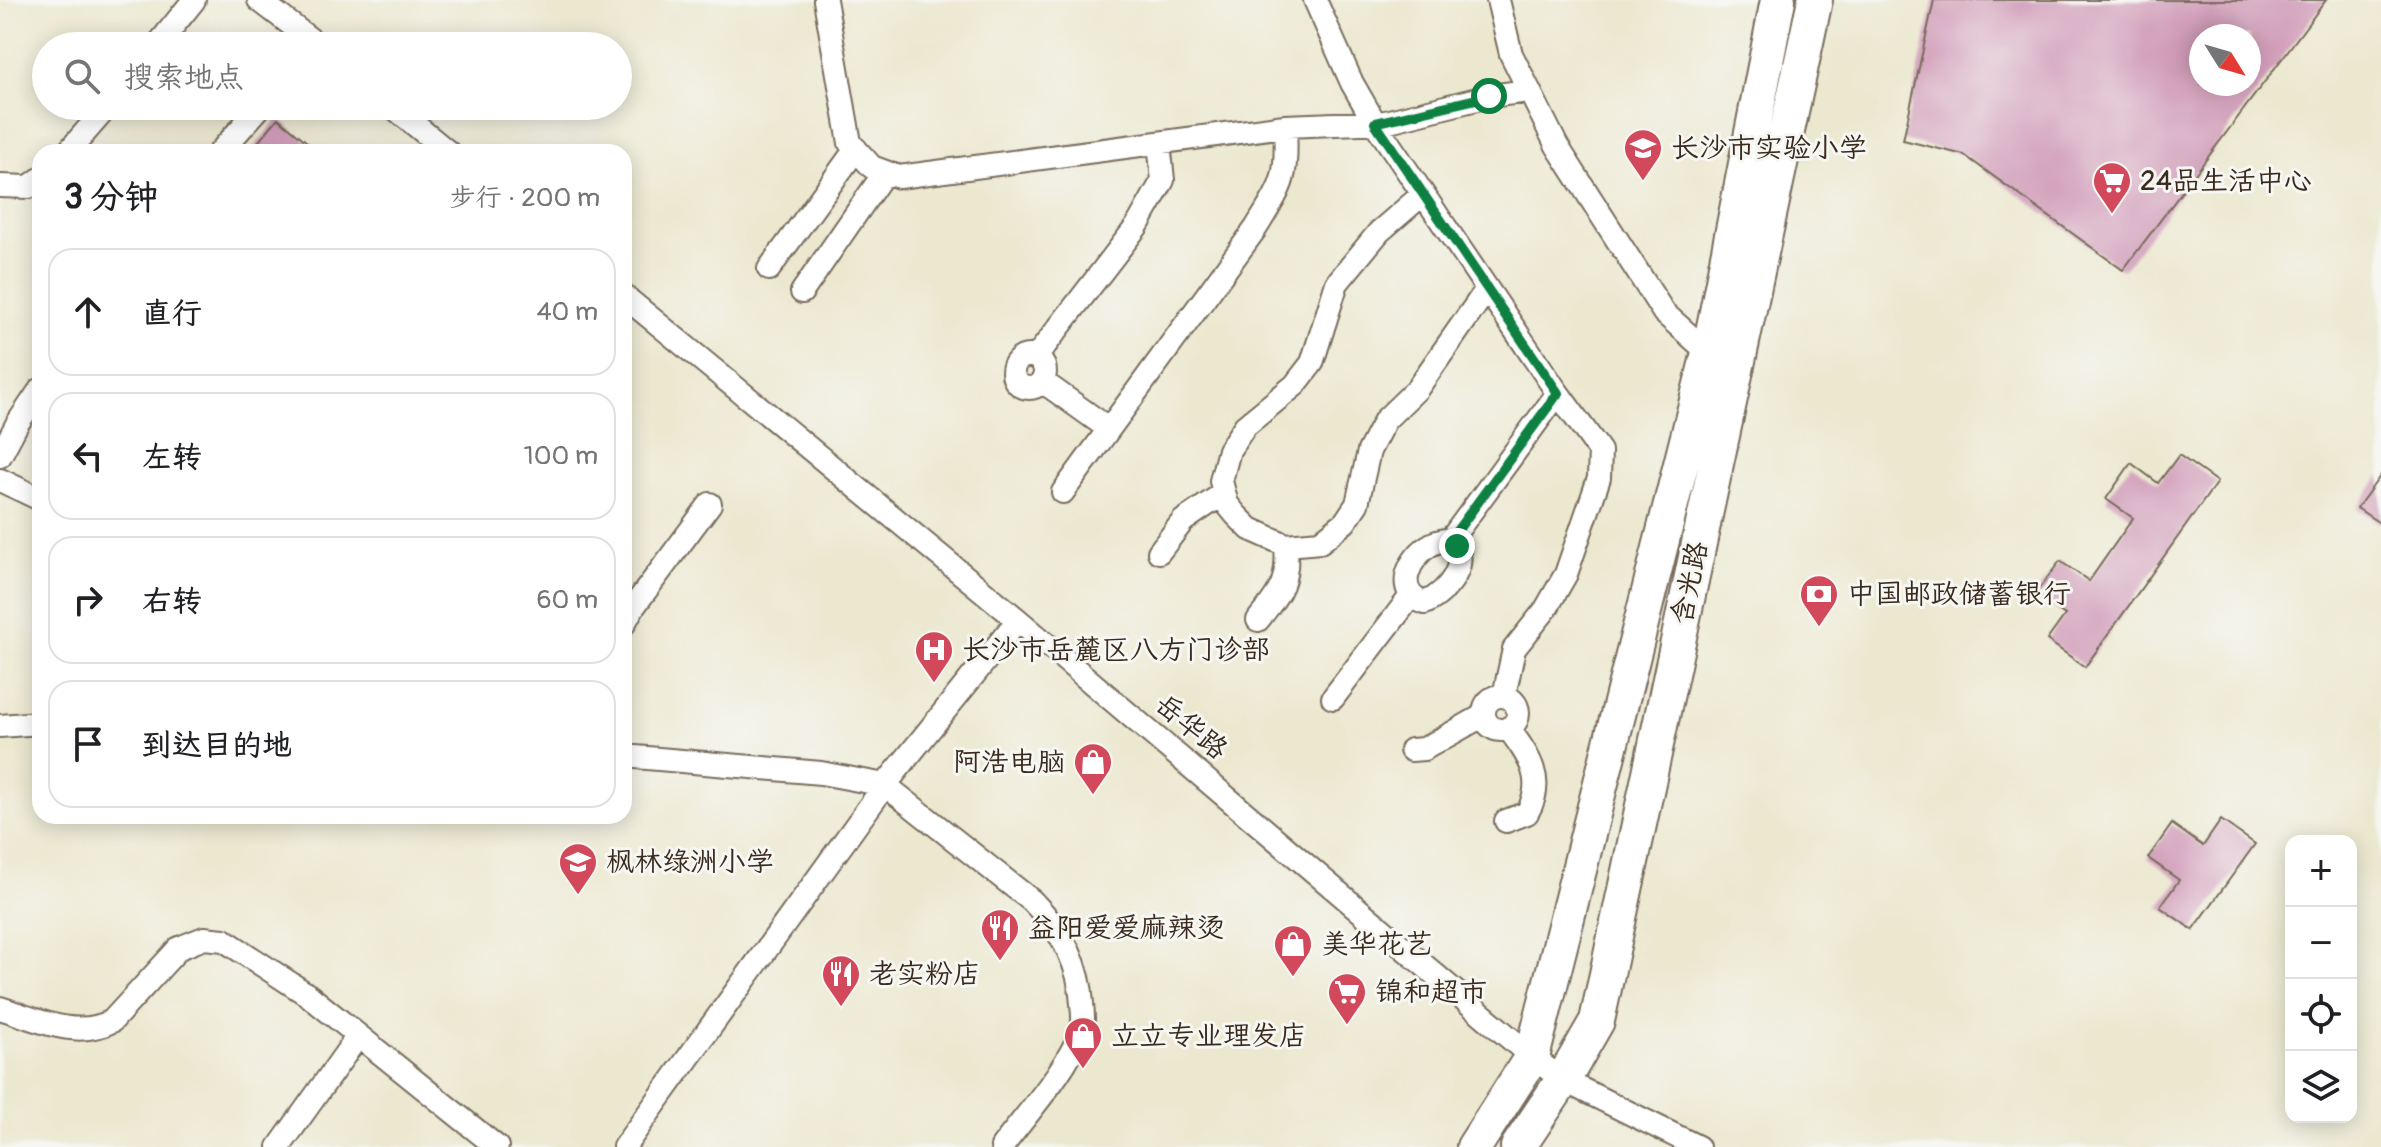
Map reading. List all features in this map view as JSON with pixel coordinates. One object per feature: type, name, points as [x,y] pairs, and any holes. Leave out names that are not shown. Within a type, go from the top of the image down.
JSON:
[{"type":"main road","name":"含光路","points":[[1474,1147],[1532,1057],[1709,353],[1778,0]]},
{"type":"main road","name":"含光路","points":[[1518,1147],[1563,1080],[1597,1021],[1815,0]]},
{"type":"street","points":[[168,32],[194,0]]},
{"type":"street","points":[[259,0],[300,32]]},
{"type":"street","points":[[825,0],[850,143],[872,167],[899,177],[1285,126],[1375,123],[1489,96],[1529,91]]},
{"type":"street","points":[[1315,0],[1352,83],[1375,123],[1600,451],[1599,478],[1566,574],[1546,609],[1514,649],[1504,696]]},
{"type":"street","points":[[1498,0],[1511,54],[1557,146],[1664,313],[1709,353]]},
{"type":"street","points":[[75,144],[96,120]]},
{"type":"street","points":[[227,144],[249,120]]},
{"type":"street","points":[[409,120],[438,144]]},
{"type":"street","points":[[1063,492],[1256,228],[1281,187],[1287,168],[1285,126]]},
{"type":"street","points":[[1109,429],[1042,381],[1028,389],[1019,386],[1012,371],[1021,358],[1036,357],[1137,226],[1163,180],[1159,143]]},
{"type":"street","points":[[769,269],[856,149]]},
{"type":"street","points":[[802,292],[885,172]]},
{"type":"street","points":[[0,186],[32,185]]},
{"type":"street","points":[[1423,194],[1379,232],[1337,283],[1312,363],[1295,385],[1245,426],[1229,450],[1221,481],[1227,504],[1250,529],[1286,545],[1320,542],[1345,522],[1357,504],[1369,451],[1385,420],[1417,389],[1487,289]]},
{"type":"street","name":"岳华路","points":[[632,303],[1018,620],[1532,1057],[1563,1080],[1698,1147]]},
{"type":"street","points":[[1333,698],[1411,596],[1407,574],[1419,554],[1433,542],[1451,539],[1558,393]]},
{"type":"street","points":[[0,456],[32,402]]},
{"type":"street","points":[[0,480],[32,495]]},
{"type":"street","points":[[1159,552],[1183,521],[1224,493]]},
{"type":"street","points":[[632,606],[710,504]]},
{"type":"street","points":[[1411,596],[1425,603],[1442,595],[1455,575],[1460,558],[1457,546],[1451,539]]},
{"type":"street","points":[[1258,620],[1281,592],[1288,568],[1286,545]]},
{"type":"street","points":[[634,1144],[885,785],[1018,620]]},
{"type":"street","points":[[1504,696],[1513,701],[1518,710],[1516,720],[1508,728],[1498,730],[1488,724],[1484,715],[1486,705],[1493,697],[1504,696]]},
{"type":"street","points":[[1411,750],[1424,749],[1484,715]]},
{"type":"street","points":[[0,726],[32,724]]},
{"type":"street","points":[[1506,821],[1527,813],[1536,796],[1536,779],[1527,755],[1508,728]]},
{"type":"street","points":[[632,757],[821,773],[885,785],[1032,901],[1052,921],[1077,968],[1082,992],[1083,1025],[1071,1054],[1002,1147]]},
{"type":"street","points":[[0,1008],[66,1028],[83,1030],[100,1027],[112,1021],[179,948],[204,938],[224,940],[308,995],[497,1147]]},
{"type":"street","points":[[279,1147],[358,1036]]},
{"type":"building","name":"24品生活中心","points":[[1934,0],[2326,0],[2261,86],[2261,24],[2189,24],[2189,96],[2254,96],[2123,270],[1964,155],[1903,140]]},
{"type":"building","points":[[276,120],[280,120],[309,144],[257,144]]},
{"type":"building","points":[[2179,455],[2217,482],[2085,667],[2047,640],[2065,615],[2035,594],[2060,561],[2089,581],[2133,518],[2106,499],[2131,463],[2158,483]]},
{"type":"building","points":[[2381,475],[2381,524],[2357,508]]},
{"type":"building","points":[[2221,820],[2255,844],[2193,930],[2160,907],[2179,880],[2148,858],[2172,824],[2203,846]]},
{"type":"place","name":"长沙市实验小学","points":[[1643,182]]},
{"type":"place","name":"24品生活中心","points":[[2112,215]]},
{"type":"place","name":"中国邮政储蓄银行","points":[[1819,628]]},
{"type":"place","name":"长沙市岳麓区八方门诊部","points":[[934,684]]},
{"type":"place","name":"阿浩电脑","points":[[1093,796]]},
{"type":"place","name":"枫林绿洲小学","points":[[578,896]]},
{"type":"place","name":"益阳爱爱麻辣烫","points":[[1000,962]]},
{"type":"place","name":"美华花艺","points":[[1293,978]]},
{"type":"place","name":"老实粉店","points":[[841,1008]]},
{"type":"place","name":"锦和超市","points":[[1347,1026]]},
{"type":"place","name":"立立专业理发店","points":[[1083,1070]]},
{"type":"route","points":[[1457,546],[1451,539],[1558,393],[1375,123],[1489,96]]}]
